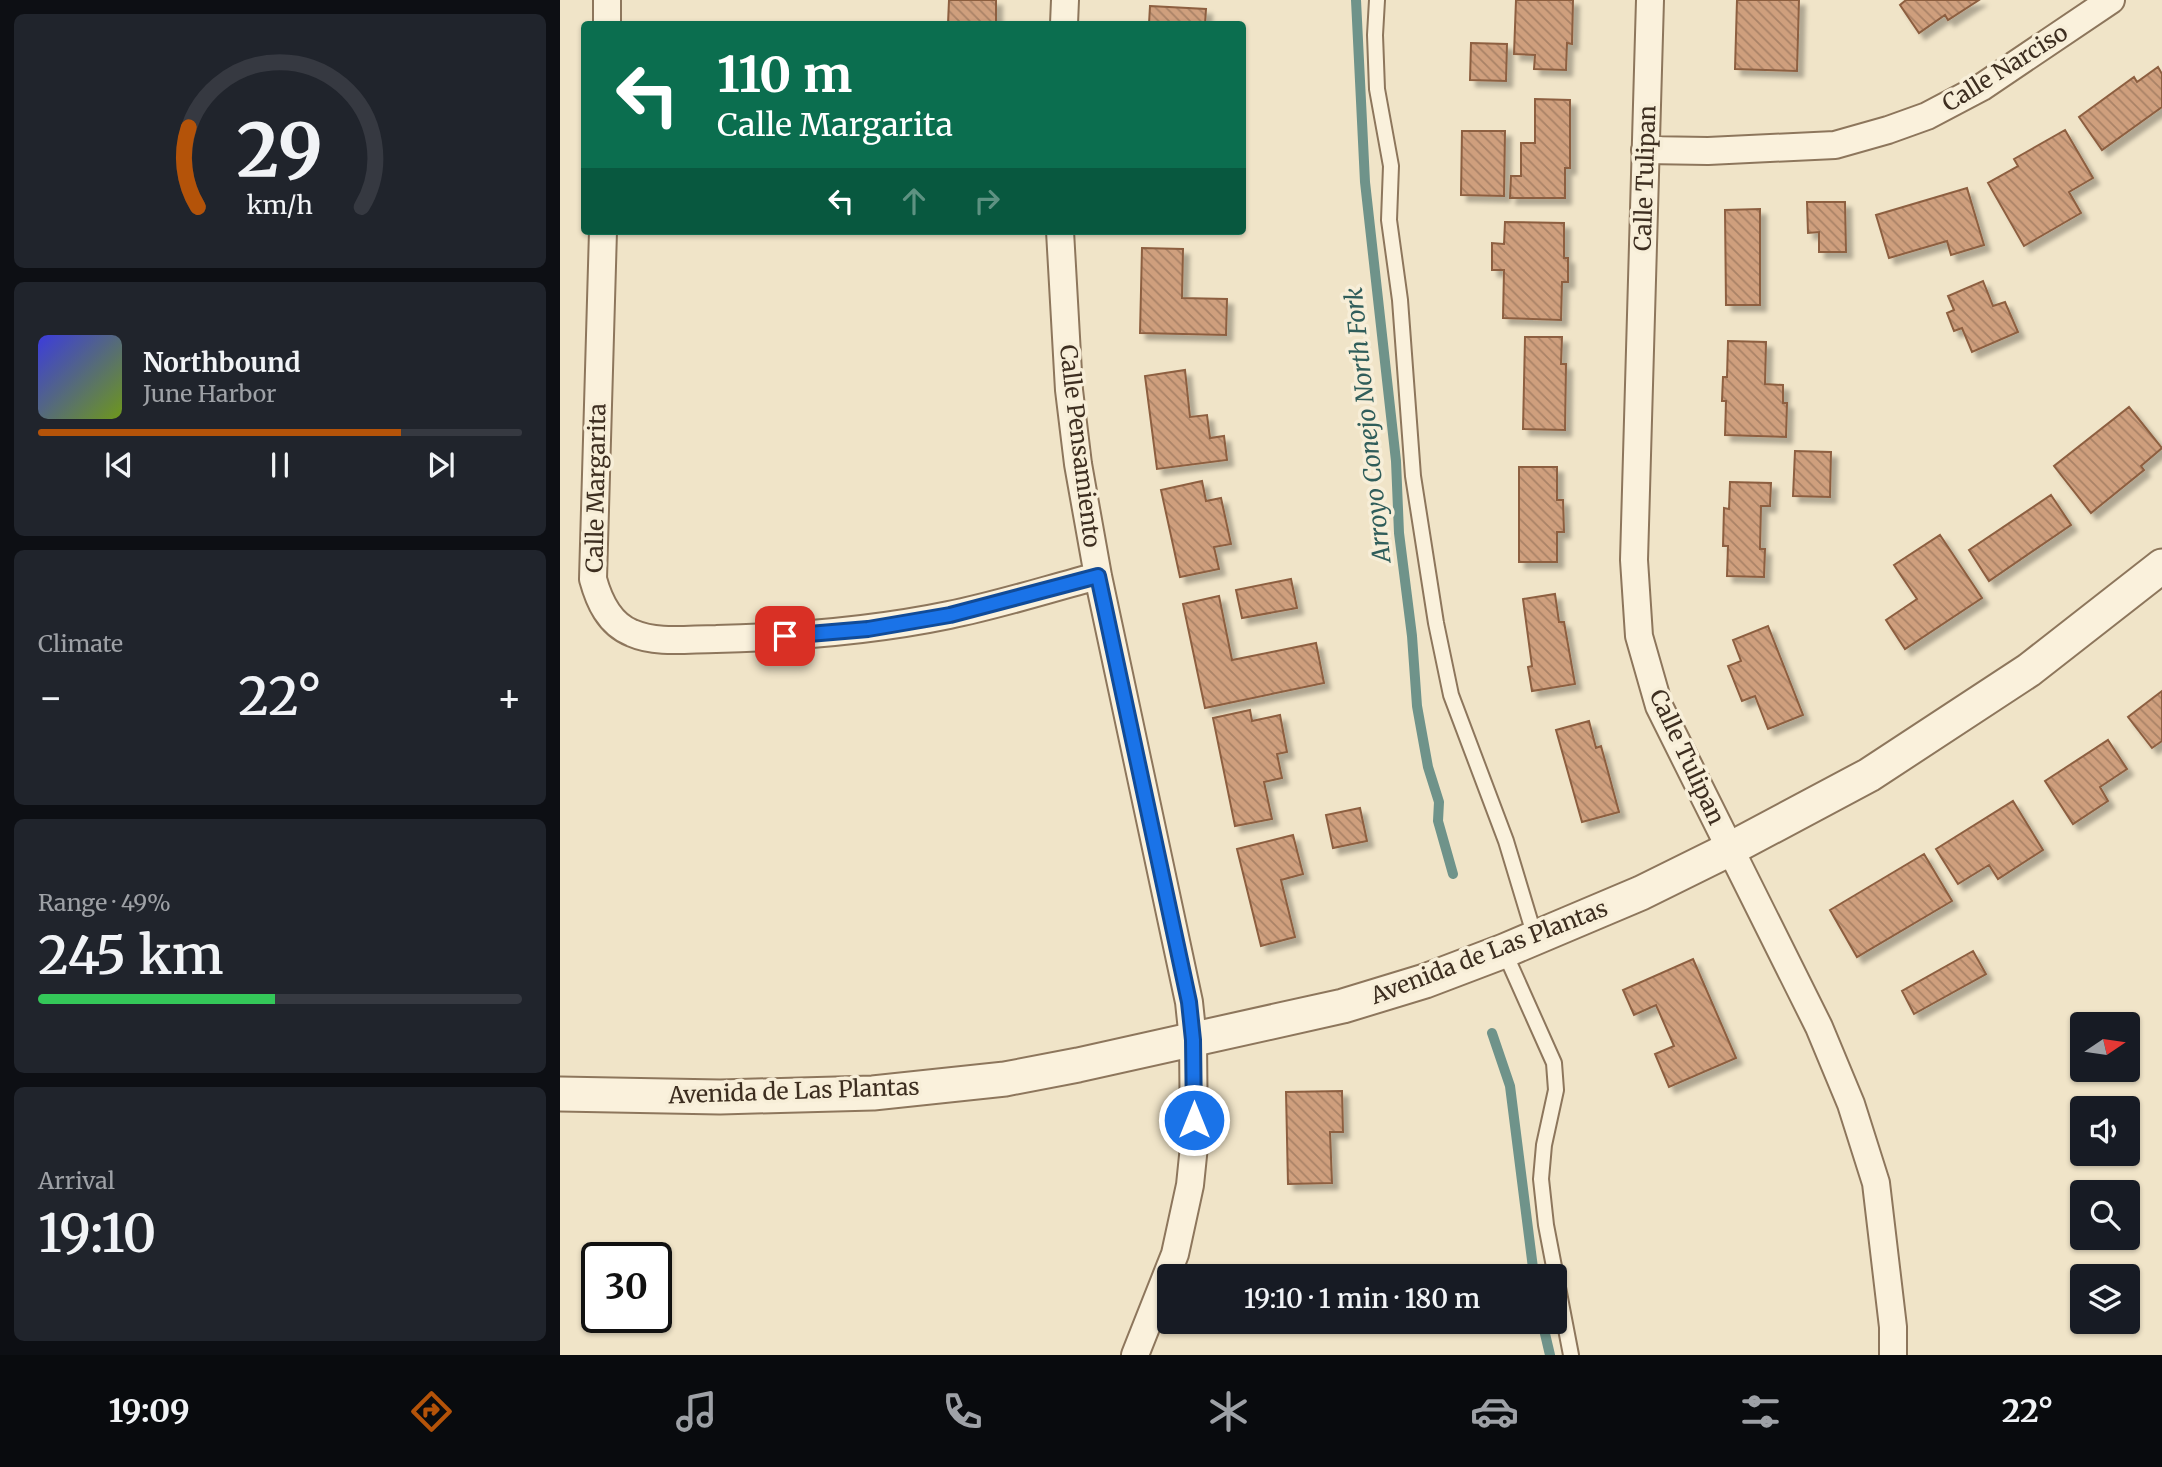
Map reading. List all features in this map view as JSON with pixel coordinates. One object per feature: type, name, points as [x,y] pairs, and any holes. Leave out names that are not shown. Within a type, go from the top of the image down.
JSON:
[{"type":"street","points":[[607,0],[607,21]]},
{"type":"street","points":[[1064,21],[1065,0]]},
{"type":"street","name":"Calle Tulipan","points":[[1650,0],[1634,560],[1639,636],[1659,706],[1819,1027],[1851,1104],[1876,1183],[1893,1327],[1893,1355]]},
{"type":"street","name":"Calle Narciso","points":[[1645,150],[1708,151],[1835,145],[1888,130],[1927,116],[1982,87],[2111,0]]},
{"type":"street","name":"Calle Margarita","points":[[603,235],[593,579],[599,601],[611,619],[628,632],[649,640],[757,638],[868,629],[950,615],[1098,576]]},
{"type":"street","name":"Calle Pensamiento","points":[[1060,235],[1069,390],[1078,464],[1098,576],[1189,1002],[1193,1040],[1194,1146],[1190,1185],[1175,1254],[1135,1355]]},
{"type":"street","name":"Avenida de Las Plantas","points":[[560,1094],[720,1097],[873,1093],[1004,1079],[1343,1006],[1426,981],[1641,893],[1868,775],[2029,670],[2162,566]]},
{"type":"lane","points":[[1377,0],[1377,89],[1391,166],[1390,220],[1400,300],[1413,476],[1434,610],[1451,695],[1506,841],[1535,937]]},
{"type":"lane","points":[[1504,951],[1554,1063],[1556,1090],[1544,1145],[1541,1179],[1546,1225],[1571,1355]]},
{"type":"building","points":[[949,0],[996,0],[996,21],[948,21]]},
{"type":"building","points":[[1516,0],[1573,0],[1572,44],[1567,43],[1566,70],[1534,69],[1535,55],[1514,54]]},
{"type":"building","points":[[1737,0],[1799,0],[1797,71],[1735,69]]},
{"type":"building","points":[[1906,0],[1979,0],[1948,20],[1945,15],[1919,33],[1900,5]]},
{"type":"building","points":[[1150,6],[1206,9],[1205,21],[1149,21]]},
{"type":"building","points":[[1471,43],[1507,44],[1506,81],[1470,80]]},
{"type":"building","points":[[2158,67],[2162,74],[2162,107],[2102,150],[2079,117],[2134,77],[2137,82]]},
{"type":"building","points":[[1535,99],[1570,100],[1570,168],[1565,168],[1565,198],[1510,198],[1511,176],[1521,176],[1521,143],[1535,143]]},
{"type":"building","points":[[2065,130],[2093,178],[2069,192],[2081,213],[2024,246],[1988,183],[2018,166],[2014,159]]},
{"type":"building","points":[[1462,131],[1505,131],[1504,196],[1461,195]]},
{"type":"building","points":[[1967,188],[1984,245],[1951,255],[1947,241],[1889,258],[1876,215]]},
{"type":"building","points":[[1807,202],[1845,202],[1846,252],[1819,252],[1819,232],[1808,233]]},
{"type":"building","points":[[1760,209],[1760,305],[1726,305],[1725,210]]},
{"type":"building","points":[[1505,222],[1564,223],[1564,258],[1568,258],[1568,282],[1562,282],[1561,320],[1503,318],[1504,270],[1492,270],[1492,243],[1504,244]]},
{"type":"building","points":[[1142,248],[1183,249],[1182,298],[1227,299],[1226,335],[1140,333]]},
{"type":"building","points":[[1983,281],[1993,306],[2005,302],[2018,332],[1972,352],[1962,328],[1954,331],[1947,313],[1954,310],[1948,296]]},
{"type":"building","points":[[1525,337],[1562,337],[1561,364],[1566,364],[1565,430],[1523,429]]},
{"type":"building","points":[[1728,341],[1766,342],[1765,384],[1783,385],[1783,403],[1787,403],[1786,437],[1725,435],[1726,401],[1722,401],[1723,377],[1727,377]]},
{"type":"building","points":[[1185,370],[1190,417],[1207,415],[1210,438],[1224,436],[1227,460],[1157,469],[1145,376]]},
{"type":"building","points":[[2129,407],[2162,448],[2141,466],[2144,470],[2091,513],[2054,466]]},
{"type":"building","points":[[1795,451],[1831,452],[1830,497],[1793,496]]},
{"type":"building","points":[[1519,467],[1557,467],[1557,500],[1563,500],[1564,532],[1557,532],[1557,562],[1519,562]]},
{"type":"building","points":[[1202,481],[1206,501],[1221,498],[1231,544],[1214,547],[1219,569],[1180,577],[1161,490]]},
{"type":"building","points":[[1730,482],[1771,483],[1770,506],[1761,506],[1760,549],[1765,549],[1764,577],[1727,576],[1728,546],[1723,546],[1724,508],[1729,509]]},
{"type":"building","points":[[2051,495],[2071,525],[1989,581],[1969,550]]},
{"type":"building","points":[[1940,535],[1982,598],[1905,649],[1886,620],[1917,599],[1894,565]]},
{"type":"building","points":[[1291,579],[1297,608],[1242,618],[1236,590]]},
{"type":"building","points":[[1555,594],[1559,622],[1564,622],[1575,684],[1532,691],[1528,667],[1532,666],[1523,599]]},
{"type":"building","points":[[1219,596],[1232,660],[1316,643],[1324,683],[1205,708],[1183,604]]},
{"type":"building","points":[[1768,626],[1803,715],[1768,729],[1755,696],[1742,701],[1728,666],[1741,661],[1733,640]]},
{"type":"building","points":[[2162,691],[2162,741],[2152,748],[2128,717]]},
{"type":"building","points":[[1250,710],[1252,721],[1280,715],[1287,752],[1277,754],[1282,778],[1264,782],[1272,819],[1235,826],[1213,718]]},
{"type":"building","points":[[1589,721],[1596,748],[1601,746],[1619,812],[1582,822],[1556,730]]},
{"type":"building","points":[[2108,740],[2127,769],[2100,787],[2108,801],[2073,824],[2045,781]]},
{"type":"building","points":[[2013,801],[2043,850],[1998,879],[1989,865],[1958,884],[1936,849]]},
{"type":"building","points":[[1360,808],[1367,841],[1333,848],[1326,815]]},
{"type":"building","points":[[1293,835],[1303,874],[1281,880],[1295,937],[1261,946],[1237,849]]},
{"type":"building","points":[[1924,854],[1952,901],[1857,957],[1830,910]]},
{"type":"building","points":[[1973,951],[1986,974],[1914,1014],[1902,991]]},
{"type":"building","points":[[1693,959],[1736,1058],[1669,1087],[1655,1054],[1674,1046],[1656,1005],[1634,1015],[1623,990]]},
{"type":"building","points":[[1342,1091],[1343,1132],[1330,1132],[1332,1183],[1288,1184],[1286,1092]]},
{"type":"waterway","name":"Arroyo Conejo North Fork","points":[[1356,0],[1365,182],[1396,461],[1399,533],[1412,636],[1417,706],[1428,767],[1439,802],[1438,821],[1453,874]]},
{"type":"waterway","name":"Arroyo Conejo North Fork","points":[[1492,1033],[1510,1086],[1532,1264]]},
{"type":"waterway","name":"Arroyo Conejo North Fork","points":[[1545,1334],[1550,1355]]},
{"type":"route","points":[[785,636],[868,629],[950,615],[1098,576],[1189,1002],[1193,1040],[1194,1120]]}]
